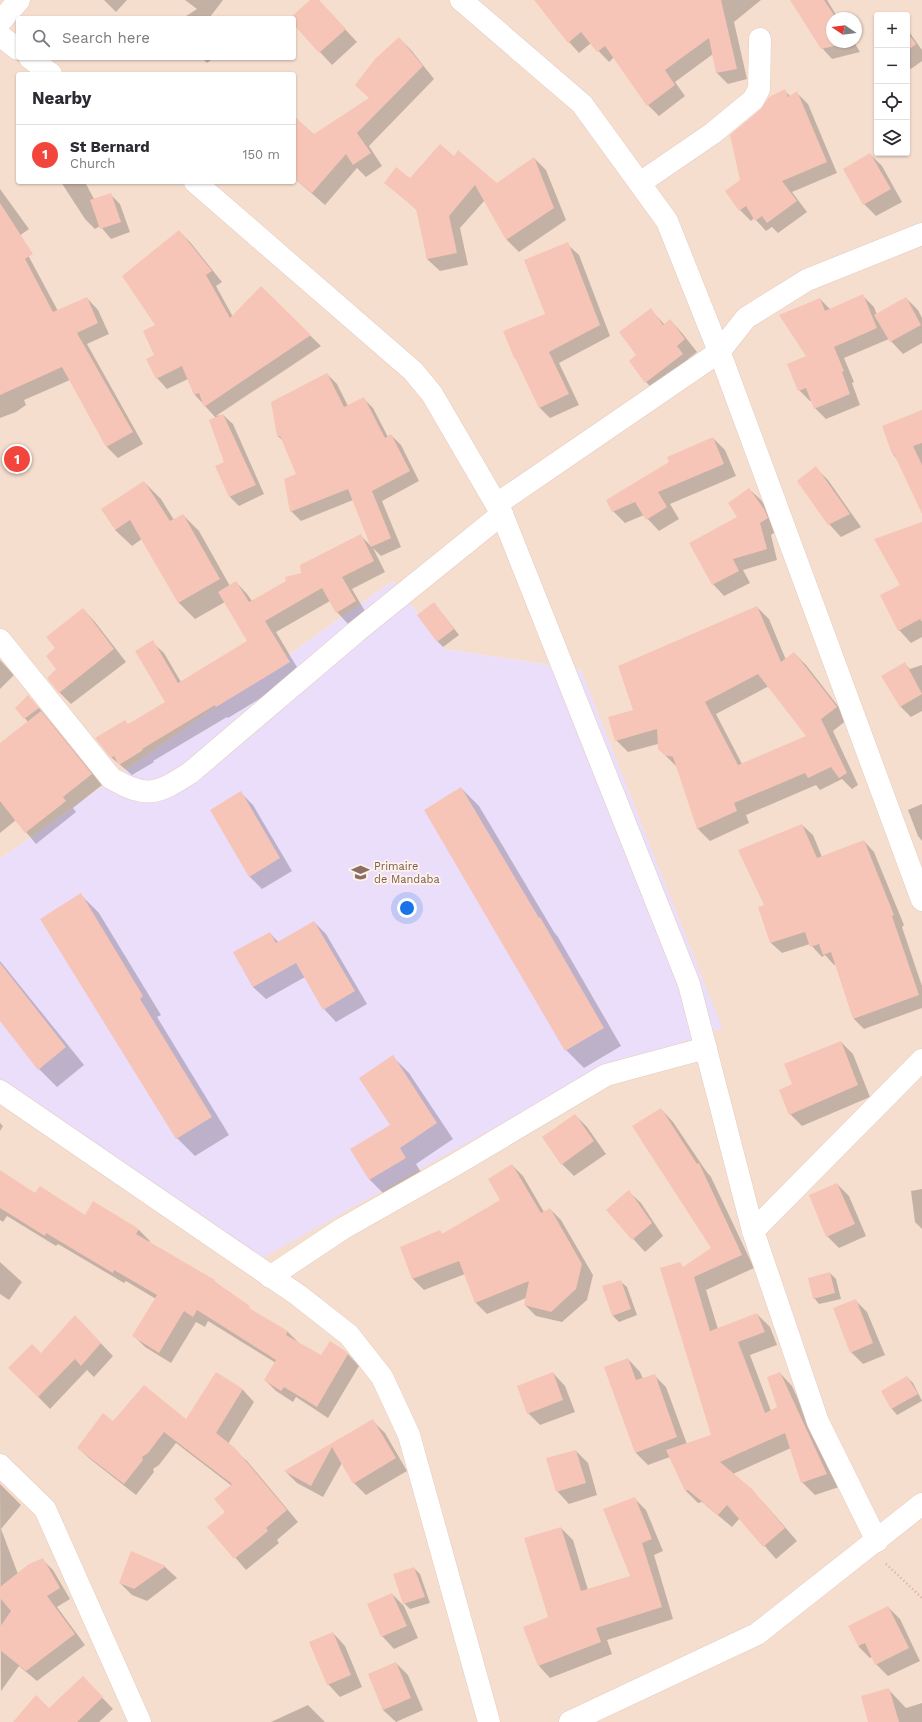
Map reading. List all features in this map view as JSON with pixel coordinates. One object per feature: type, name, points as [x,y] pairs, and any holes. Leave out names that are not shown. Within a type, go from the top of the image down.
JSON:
[{"type":"street","points":[[0,22],[19,0]]},
{"type":"street","points":[[462,0],[582,104],[667,221],[718,352],[922,900]]},
{"type":"street","points":[[0,36],[16,48]]},
{"type":"street","points":[[640,183],[713,133],[753,100],[759,89],[760,39]]},
{"type":"street","points":[[33,60],[48,72]]},
{"type":"street","points":[[197,184],[413,371],[432,394],[499,509],[689,984],[753,1231],[818,1422],[876,1541]]},
{"type":"street","points":[[0,640],[111,778],[129,788],[148,792],[167,787],[190,772],[499,509],[718,352],[746,318],[807,280],[917,242]]},
{"type":"street","points":[[270,1277],[342,1229],[453,1166],[606,1074],[706,1048]]},
{"type":"street","points":[[753,1231],[922,1060]]},
{"type":"street","points":[[0,1091],[298,1295],[349,1335],[382,1377],[410,1435],[489,1722]]},
{"type":"street","points":[[0,1465],[45,1509],[140,1722]]},
{"type":"street","points":[[570,1722],[757,1634],[922,1504]]},
{"type":"path","points":[[876,1541],[886,1565],[922,1598]]},
{"type":"shaded area","points":[[0,0],[922,0],[922,1722],[0,1722],[0,1090],[581,670],[445,649],[393,581],[0,859]]},
{"type":"shaded area","points":[[393,581],[445,649],[581,670],[722,1028],[586,1076],[248,1266],[0,1090],[0,859]]},
{"type":"building","points":[[310,0],[319,0],[346,29],[319,53],[296,27],[296,16],[292,16]]},
{"type":"building","points":[[534,0],[721,0],[737,69],[716,73],[709,38],[665,70],[675,85],[647,106],[605,46],[597,52],[581,32],[568,43]]},
{"type":"building","points":[[790,0],[824,0],[832,12],[826,12],[826,48],[821,49]]},
{"type":"building","points":[[910,36],[916,44],[910,49]]},
{"type":"building","points":[[399,37],[423,66],[357,133],[371,153],[353,165],[346,154],[312,193],[296,180],[296,118],[314,134],[369,98],[355,85],[375,59]]},
{"type":"building","points":[[785,89],[788,97],[797,91],[827,162],[782,181],[797,201],[767,223],[762,216],[755,221],[746,206],[739,211],[725,191],[740,180],[730,135],[761,109],[769,97]]},
{"type":"building","points":[[440,144],[454,156],[458,150],[497,183],[534,157],[554,208],[506,240],[475,185],[449,216],[457,253],[427,259],[416,209],[384,183],[396,167],[410,178]]},
{"type":"building","points":[[870,153],[891,189],[863,205],[843,169]]},
{"type":"building","points":[[111,193],[121,222],[100,229],[90,200]]},
{"type":"building","points":[[0,203],[33,254],[25,259],[53,312],[87,297],[98,323],[77,333],[133,432],[106,447],[62,367],[0,395]]},
{"type":"building","points":[[179,230],[212,271],[206,275],[230,318],[261,286],[311,335],[204,407],[199,393],[194,395],[182,366],[156,379],[146,359],[154,355],[143,331],[155,325],[122,276]]},
{"type":"building","points":[[568,242],[600,325],[549,352],[569,394],[539,408],[514,358],[503,331],[545,314],[524,260]]},
{"type":"building","points":[[863,294],[877,328],[834,347],[844,371],[842,372],[850,394],[814,409],[806,388],[798,391],[787,364],[806,356],[779,315],[820,298],[825,311]]},
{"type":"building","points":[[906,297],[921,325],[890,342],[874,315]]},
{"type":"building","points":[[651,308],[663,325],[670,319],[685,339],[677,346],[683,354],[645,383],[629,361],[636,355],[619,332]]},
{"type":"building","points":[[327,373],[344,407],[364,397],[385,438],[391,434],[410,471],[372,491],[391,538],[371,547],[348,489],[290,512],[284,479],[296,474],[280,436],[277,436],[271,402]]},
{"type":"building","points":[[922,410],[922,443],[913,446],[922,465],[922,514],[894,454],[892,454],[882,426]]},
{"type":"building","points":[[223,414],[256,485],[229,497],[215,466],[224,462],[209,420]]},
{"type":"building","points":[[713,437],[724,464],[658,492],[667,507],[646,520],[635,502],[612,512],[606,500],[669,462],[667,457]]},
{"type":"building","points":[[816,466],[850,514],[828,525],[797,481]]},
{"type":"building","points":[[144,481],[170,521],[183,514],[220,579],[178,603],[130,520],[115,530],[101,509]]},
{"type":"building","points":[[749,488],[764,509],[768,518],[760,523],[767,549],[733,559],[739,571],[712,585],[689,543],[737,517],[728,503]]},
{"type":"building","points":[[922,522],[922,622],[920,619],[898,631],[880,595],[900,585],[874,539]]},
{"type":"building","points":[[361,534],[374,561],[342,577],[356,601],[336,613],[322,588],[265,621],[290,662],[216,707],[215,705],[142,749],[143,750],[119,765],[114,756],[111,758],[95,738],[125,720],[128,724],[165,702],[135,651],[153,640],[178,683],[247,641],[218,592],[236,581],[249,602],[286,581],[285,577],[301,573],[300,565]]},
{"type":"building","points":[[434,602],[454,629],[437,642],[417,615]]},
{"type":"building","points":[[757,606],[781,662],[794,652],[837,707],[821,719],[847,773],[839,778],[831,767],[808,778],[805,773],[734,803],[737,811],[697,829],[673,757],[664,755],[658,749],[657,729],[615,741],[608,717],[633,710],[618,666]],"holes":[[[758,674],[806,736],[738,765],[705,702]]]},
{"type":"building","points":[[83,608],[114,649],[59,693],[47,678],[56,669],[46,656],[55,648],[46,637]]},
{"type":"building","points":[[905,662],[922,694],[900,707],[881,676]]},
{"type":"building","points":[[28,695],[39,708],[24,719],[15,708]]},
{"type":"building","points":[[41,711],[92,774],[63,797],[66,801],[25,833],[0,801],[0,743]]},
{"type":"building","points":[[461,787],[539,918],[540,917],[604,1028],[565,1051],[424,810]]},
{"type":"building","points":[[241,791],[280,858],[249,877],[210,810]]},
{"type":"building","points":[[802,824],[817,858],[864,840],[894,915],[892,916],[919,995],[853,1019],[831,952],[823,955],[819,944],[810,947],[805,932],[770,943],[758,907],[764,905],[738,850]]},
{"type":"building","points":[[81,893],[143,996],[140,999],[212,1117],[176,1139],[40,919]]},
{"type":"building","points":[[314,921],[355,991],[323,1010],[296,963],[253,987],[233,952],[270,932],[276,943]]},
{"type":"building","points":[[0,963],[66,1047],[38,1070],[0,1021]]},
{"type":"building","points":[[841,1041],[858,1085],[789,1115],[779,1090],[792,1084],[784,1064]]},
{"type":"building","points":[[393,1055],[437,1123],[400,1148],[406,1158],[369,1180],[350,1149],[390,1125],[359,1078]]},
{"type":"building","points":[[661,1108],[697,1164],[699,1163],[742,1255],[694,1277],[710,1331],[757,1313],[765,1332],[738,1342],[765,1413],[777,1407],[767,1377],[780,1372],[827,1474],[801,1483],[785,1433],[720,1462],[752,1489],[785,1528],[763,1547],[727,1505],[718,1515],[688,1490],[685,1491],[666,1450],[711,1435],[660,1268],[680,1262],[683,1267],[711,1248],[632,1126]]},
{"type":"building","points":[[575,1114],[594,1141],[561,1165],[542,1137]]},
{"type":"building","points":[[512,1164],[541,1213],[550,1208],[582,1264],[576,1289],[551,1312],[524,1305],[529,1281],[475,1303],[459,1261],[412,1279],[400,1247],[440,1230],[442,1234],[500,1200],[488,1179]]},
{"type":"building","points":[[0,1170],[35,1193],[40,1186],[85,1215],[93,1201],[139,1229],[136,1234],[215,1280],[214,1281],[250,1306],[249,1308],[288,1331],[286,1335],[321,1355],[330,1341],[345,1351],[348,1354],[317,1407],[284,1387],[281,1391],[264,1380],[276,1360],[197,1310],[193,1317],[184,1311],[159,1353],[132,1336],[157,1295],[114,1270],[113,1273],[46,1233],[45,1236],[0,1208]]},
{"type":"building","points":[[837,1183],[855,1224],[826,1237],[809,1195]]},
{"type":"building","points":[[629,1190],[652,1223],[632,1240],[606,1210]]},
{"type":"building","points":[[830,1272],[835,1293],[813,1299],[808,1278]]},
{"type":"building","points":[[621,1280],[631,1309],[612,1316],[602,1286]]},
{"type":"building","points":[[856,1299],[873,1343],[850,1353],[833,1308]]},
{"type":"building","points":[[75,1315],[101,1343],[81,1366],[75,1359],[38,1397],[8,1368],[32,1344],[41,1353]]},
{"type":"building","points":[[628,1358],[636,1380],[655,1374],[677,1437],[635,1453],[604,1367]]},
{"type":"building","points":[[216,1372],[243,1389],[216,1433],[235,1448],[287,1510],[266,1528],[268,1531],[234,1559],[207,1527],[225,1512],[214,1499],[232,1484],[164,1432],[148,1453],[142,1457],[143,1460],[124,1484],[77,1448],[103,1413],[113,1421],[144,1385],[186,1419]]},
{"type":"building","points":[[553,1372],[563,1400],[527,1414],[517,1386]]},
{"type":"building","points":[[907,1376],[918,1394],[891,1409],[881,1391]]},
{"type":"building","points":[[373,1419],[396,1458],[353,1484],[332,1447],[311,1486],[284,1471]]},
{"type":"building","points":[[576,1450],[586,1483],[556,1492],[546,1458]]},
{"type":"building","points":[[635,1497],[652,1539],[642,1543],[662,1607],[596,1628],[601,1642],[538,1666],[523,1627],[548,1617],[524,1538],[561,1527],[581,1591],[630,1576],[603,1509]]},
{"type":"building","points":[[131,1551],[166,1566],[134,1589],[119,1583]]},
{"type":"building","points":[[43,1558],[60,1588],[47,1596],[75,1634],[26,1671],[0,1650],[0,1627],[11,1611],[0,1598],[0,1587],[29,1564]]},
{"type":"building","points":[[414,1567],[425,1597],[403,1604],[393,1574]]},
{"type":"building","points":[[392,1593],[407,1626],[381,1637],[367,1604]]},
{"type":"building","points":[[888,1606],[909,1648],[875,1665],[865,1643],[858,1646],[848,1626]]},
{"type":"building","points":[[333,1632],[351,1675],[327,1685],[309,1642]]},
{"type":"building","points":[[396,1662],[411,1698],[383,1710],[368,1674]]},
{"type":"building","points":[[83,1676],[103,1697],[77,1722],[13,1722],[36,1695],[49,1708]]},
{"type":"building","points":[[889,1688],[899,1722],[868,1722],[861,1696]]},
{"type":"place","name":"St Bernard","points":[[17,459]]},
{"type":"place","name":"Primaire de Mandaba","points":[[361,872]]}]
